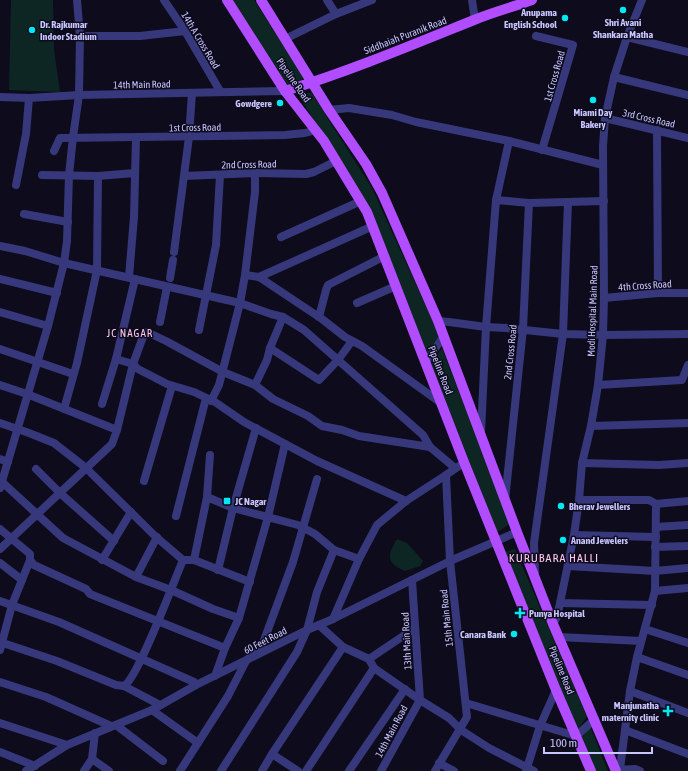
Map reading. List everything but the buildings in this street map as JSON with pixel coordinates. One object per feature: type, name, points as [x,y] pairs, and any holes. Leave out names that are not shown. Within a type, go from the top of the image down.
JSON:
[{"type":"main road","name":"Pipeline Road","points":[[227,0],[285,91],[316,130],[336,160],[361,201],[373,226],[464,462],[556,690],[591,771]]},
{"type":"main road","name":"Pipeline Road","points":[[261,0],[311,83],[366,164],[378,186],[438,321],[505,502],[553,624],[617,770]]},
{"type":"main road","name":"Siddhaiah Puranik Road","points":[[285,91],[394,53],[475,20],[532,0]]},
{"type":"street","points":[[77,0],[80,36],[79,95],[69,175],[68,222],[64,263],[48,326],[1,485],[38,514],[63,538],[102,560],[136,577],[171,590],[212,609],[239,618]]},
{"type":"street","name":"14th A Cross Road","points":[[164,0],[185,31],[220,91]]},
{"type":"street","points":[[327,0],[336,14]]},
{"type":"street","points":[[285,39],[336,14],[372,0]]},
{"type":"street","points":[[472,0],[475,20]]},
{"type":"street","name":"Modi Hospital Main Road","points":[[553,624],[557,617],[574,535],[582,464],[591,426],[598,385],[603,335],[604,298],[603,146],[605,118],[614,77],[627,37],[642,0]]},
{"type":"street","points":[[80,36],[140,36],[185,31]]},
{"type":"street","name":"1st Cross Road","points":[[536,36],[573,45],[542,150]]},
{"type":"street","points":[[627,37],[688,52]]},
{"type":"street","points":[[614,77],[688,95]]},
{"type":"street","name":"14th Main Road","points":[[0,97],[29,98],[220,91],[285,91]]},
{"type":"street","points":[[170,278],[189,137],[192,93]]},
{"type":"street","points":[[16,185],[26,134],[29,98]]},
{"type":"street","points":[[328,110],[349,108],[392,115],[416,122],[509,141],[603,165]]},
{"type":"street","name":"3rd Cross Road","points":[[605,118],[688,138]]},
{"type":"street","name":"1st Cross Road","points":[[73,137],[189,137],[293,134],[316,130]]},
{"type":"street","points":[[657,130],[658,293]]},
{"type":"street","points":[[54,151],[60,138],[73,137]]},
{"type":"street","points":[[102,404],[116,359],[132,278],[136,138]]},
{"type":"street","points":[[481,438],[486,327],[496,200],[509,141]]},
{"type":"street","name":"2nd Cross Road","points":[[184,176],[255,173],[308,174],[336,160]]},
{"type":"street","points":[[42,175],[98,176],[135,173]]},
{"type":"street","points":[[176,516],[209,400],[219,385],[223,372],[240,303],[245,275],[255,192],[255,173]]},
{"type":"street","points":[[199,330],[216,245],[220,175]]},
{"type":"street","points":[[64,409],[74,374],[97,270],[98,176]]},
{"type":"street","points":[[496,200],[529,204],[604,201]]},
{"type":"street","points":[[281,237],[361,201]]},
{"type":"street","points":[[535,576],[534,543],[563,334],[568,202]]},
{"type":"street","name":"2nd Cross Road","points":[[505,502],[523,329],[529,204]]},
{"type":"street","points":[[24,214],[68,222]]},
{"type":"street","points":[[259,277],[373,226]]},
{"type":"street","points":[[0,246],[30,252],[64,263],[240,303],[282,317],[304,330],[423,435],[430,447],[455,468]]},
{"type":"street","points":[[319,317],[328,285],[385,256]]},
{"type":"street","points":[[245,275],[259,277],[362,346],[441,403]]},
{"type":"street","points":[[0,279],[57,293]]},
{"type":"street","points":[[357,303],[396,286]]},
{"type":"street","points":[[160,322],[167,287]]},
{"type":"street","name":"4th Cross Road","points":[[604,298],[688,292]]},
{"type":"street","points":[[0,312],[48,326]]},
{"type":"street","points":[[255,385],[267,360],[282,317]]},
{"type":"street","points":[[438,321],[563,334],[688,334]]},
{"type":"street","points":[[0,549],[112,444],[117,430],[133,364],[144,334],[147,332],[223,372],[255,385],[273,399],[308,416],[322,426],[342,430],[359,436],[430,447]]},
{"type":"street","points":[[426,362],[443,337]]},
{"type":"street","points":[[270,348],[319,380],[338,360],[352,340]]},
{"type":"street","points":[[0,349],[74,374]]},
{"type":"street","points":[[116,359],[133,364],[138,369],[172,386],[194,392],[317,461],[406,501]]},
{"type":"street","points":[[598,385],[685,380],[688,365]]},
{"type":"street","points":[[0,385],[27,394],[117,430]]},
{"type":"street","points":[[144,481],[172,386]]},
{"type":"street","points":[[0,423],[51,441],[86,468],[156,537],[182,560],[194,560],[250,582]]},
{"type":"street","points":[[591,426],[688,423]]},
{"type":"street","points":[[218,570],[233,508],[256,428]]},
{"type":"street","points":[[215,676],[225,648],[239,618],[250,582],[268,517],[285,444]]},
{"type":"street","points":[[194,560],[207,497],[210,454]]},
{"type":"street","points":[[0,459],[8,462]]},
{"type":"street","points":[[333,618],[359,559],[377,525],[406,501],[464,462]]},
{"type":"street","points":[[582,464],[688,463]]},
{"type":"street","points":[[36,469],[60,493],[114,541]]},
{"type":"street","name":"15th Main Road","points":[[435,771],[461,730],[467,717],[450,562],[446,475]]},
{"type":"street","points":[[180,771],[228,696],[246,661],[263,643],[293,562],[317,479]]},
{"type":"street","points":[[207,497],[233,508],[298,525],[315,534],[334,550],[359,559]]},
{"type":"street","points":[[579,500],[649,500],[656,504],[688,501]]},
{"type":"street","points":[[640,771],[635,768],[617,770],[637,657],[655,591],[656,504]]},
{"type":"street","points":[[102,560],[131,512]]},
{"type":"street","points":[[656,527],[688,525]]},
{"type":"street","points":[[0,528],[30,554],[30,560],[12,605],[1,645],[57,661],[116,685],[124,686],[160,705]]},
{"type":"street","name":"60 Feet Road","points":[[26,771],[67,745],[152,710],[196,685],[307,630],[517,532]]},
{"type":"street","points":[[574,535],[656,537]]},
{"type":"street","points":[[136,577],[156,537]]},
{"type":"street","points":[[656,547],[688,546]]},
{"type":"street","points":[[221,771],[297,652],[307,630],[317,592],[334,550]]},
{"type":"street","points":[[30,560],[34,565],[86,589],[90,594],[225,648]]},
{"type":"street","points":[[124,686],[129,684],[142,658],[158,622],[182,560]]},
{"type":"street","points":[[0,563],[22,580]]},
{"type":"street","points":[[568,566],[655,571],[688,568]]},
{"type":"street","name":"13th Main Road","points":[[412,580],[420,700]]},
{"type":"street","points":[[655,591],[688,588]]},
{"type":"street","points":[[0,601],[59,622],[142,658],[194,682],[196,685]]},
{"type":"street","points":[[560,603],[652,605]]},
{"type":"street","points":[[319,625],[343,647],[369,659],[374,668],[420,700],[450,718],[461,730],[489,748],[529,770],[540,726],[556,690]]},
{"type":"street","points":[[369,659],[415,628]]},
{"type":"street","points":[[645,629],[688,643]]},
{"type":"street","points":[[559,637],[641,641]]},
{"type":"street","points":[[262,771],[343,647]]},
{"type":"street","points":[[637,657],[688,675]]},
{"type":"street","points":[[306,771],[374,668]]},
{"type":"street","points":[[0,682],[46,696],[114,725],[163,761]]},
{"type":"street","points":[[349,771],[405,689]]},
{"type":"street","points":[[630,691],[688,713]]},
{"type":"street","name":"14th Main Road","points":[[381,771],[420,700]]},
{"type":"street","points":[[466,703],[576,736],[595,719]]},
{"type":"street","points":[[152,710],[198,743]]},
{"type":"street","points":[[0,723],[67,745]]},
{"type":"street","points":[[625,730],[688,754]]},
{"type":"street","points":[[84,771],[92,759],[95,733]]},
{"type":"street","points":[[0,752],[35,766]]},
{"type":"street","points":[[272,754],[298,771]]},
{"type":"street","points":[[92,759],[109,771]]},
{"type":"street","points":[[439,763],[454,771]]},
{"type":"green space","name":"Dr. Rajkumar Indoor Stadium","points":[[11,0],[53,0],[54,50],[60,92],[9,90]]},
{"type":"green space","points":[[230,0],[254,0],[304,78],[287,89]]},
{"type":"green space","points":[[311,92],[372,188],[439,335],[427,353],[368,207],[299,96]]},
{"type":"green space","points":[[442,348],[510,524],[497,532],[431,363]]},
{"type":"green space","points":[[397,539],[407,543],[423,561],[420,566],[405,571],[391,562],[391,550]]},
{"type":"green space","points":[[515,549],[587,717],[576,731],[505,552]]},
{"type":"green space","points":[[590,726],[608,771],[593,771],[579,737]]},
{"type":"place","name":"Shri Avani Shankara Matha","points":[[623,10]]},
{"type":"place","name":"Anupama English School","points":[[565,18]]},
{"type":"place","name":"Dr. Rajkumar Indoor Stadium","points":[[32,30]]},
{"type":"place","name":"Miami Day Bakery","points":[[593,100]]},
{"type":"place","name":"Gowdgere","points":[[280,103]]},
{"type":"place","name":"JC Nagar","points":[[227,501]]},
{"type":"place","name":"Bherav Jewellers","points":[[561,506]]},
{"type":"place","name":"Anand Jewelers","points":[[563,540]]},
{"type":"place","name":"Punya Hospital","points":[[520,613]]},
{"type":"place","name":"Canara Bank","points":[[514,634]]},
{"type":"place","name":"Manjunatha maternity clinic","points":[[668,711]]},
{"type":"district","name":"JC NAGAR","points":[[130,333]]},
{"type":"district","name":"KURUBARA HALLI","points":[[554,558]]}]
